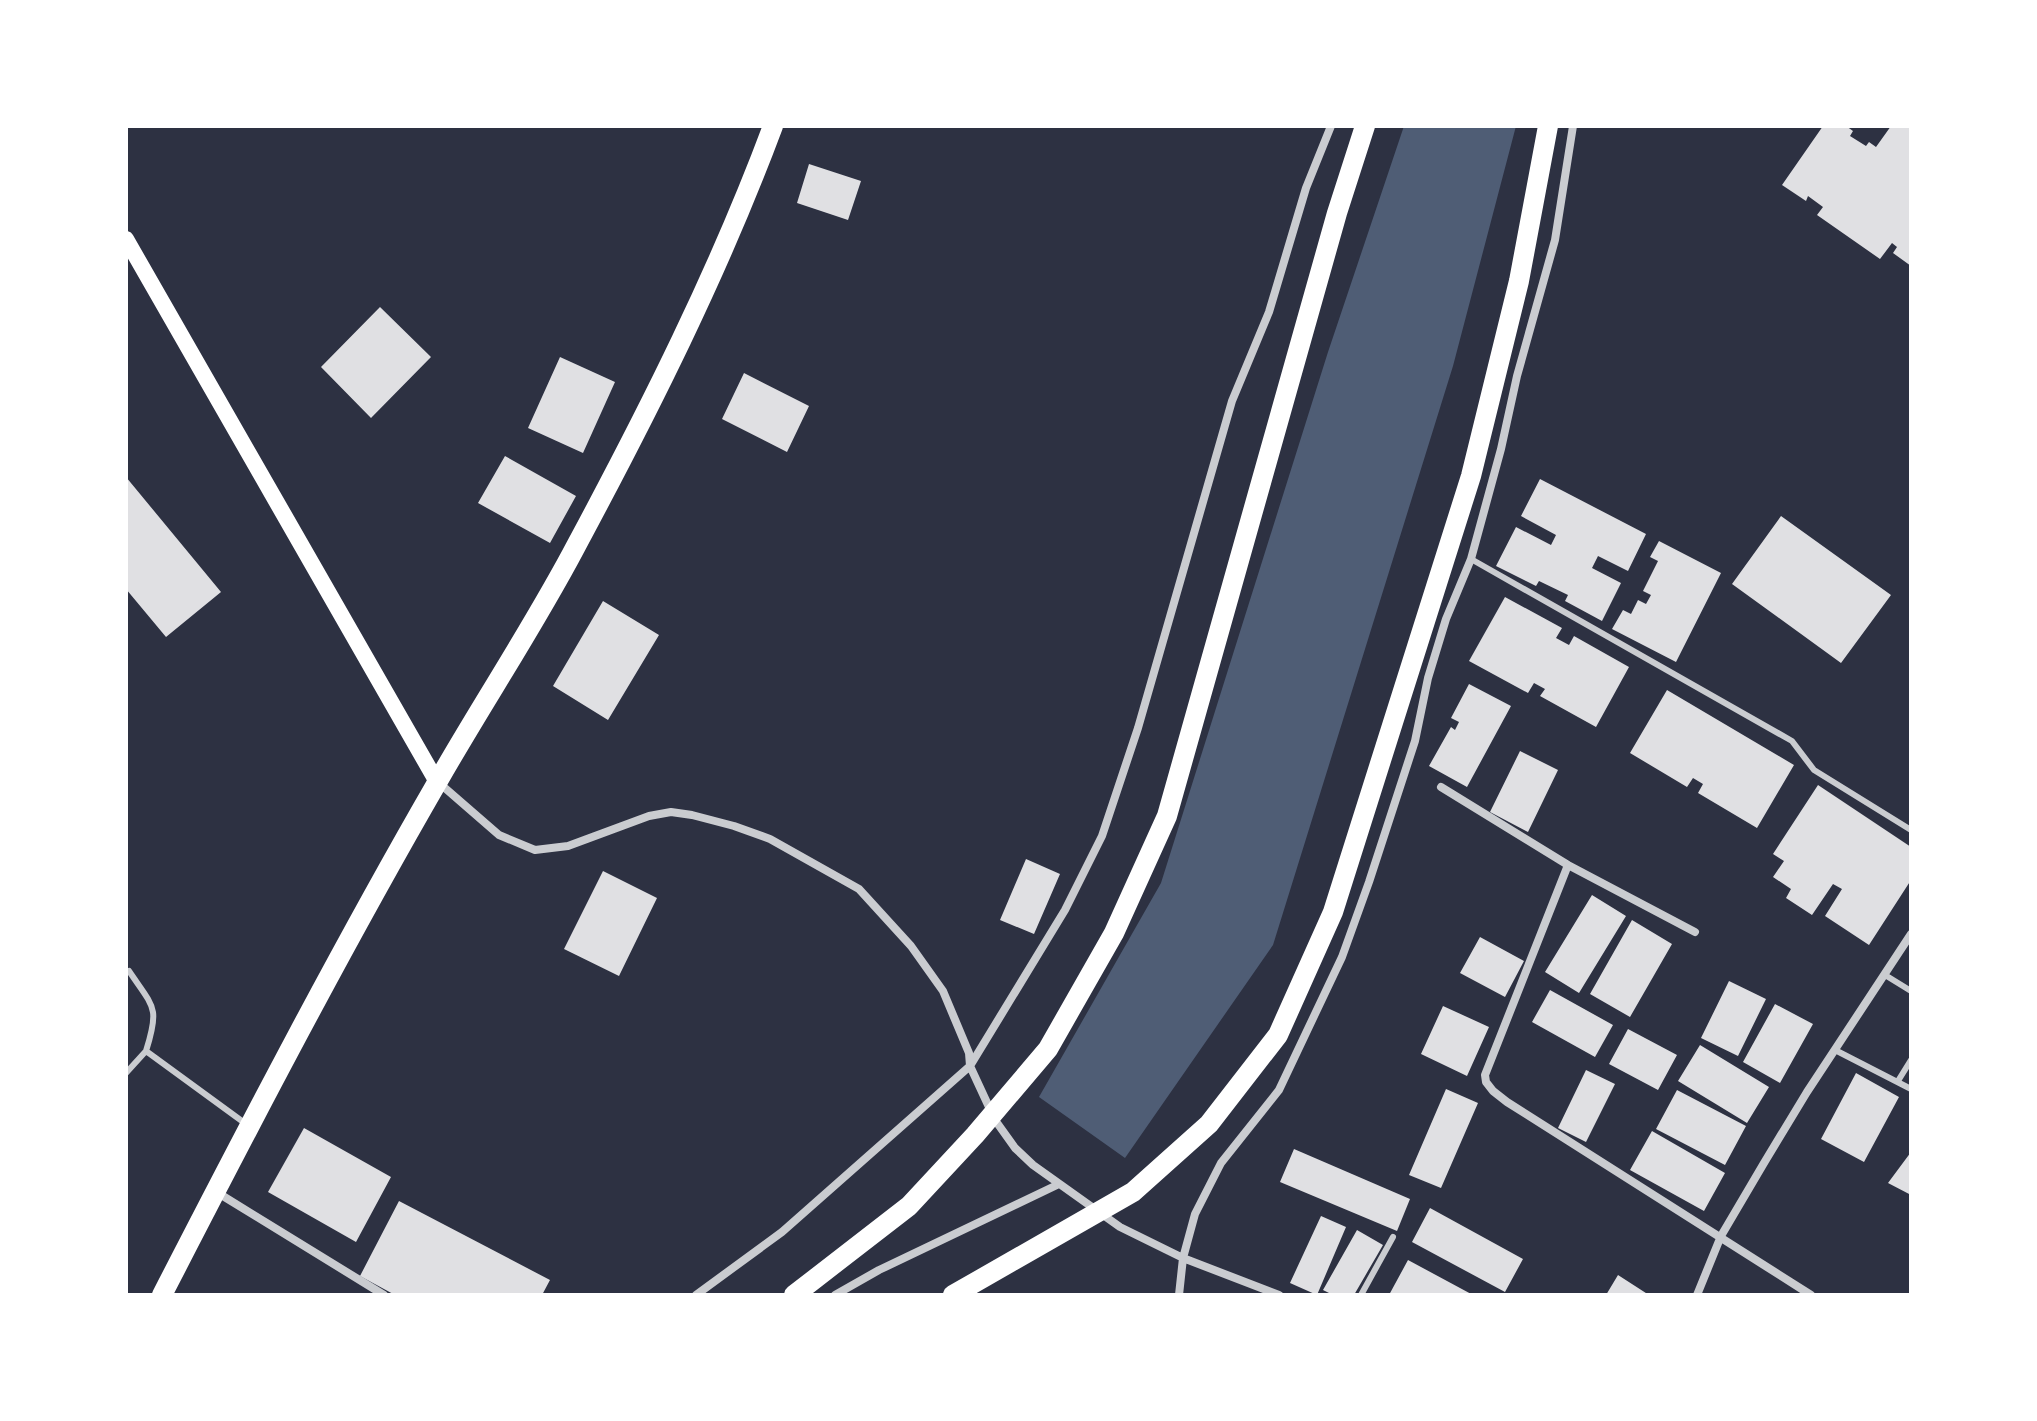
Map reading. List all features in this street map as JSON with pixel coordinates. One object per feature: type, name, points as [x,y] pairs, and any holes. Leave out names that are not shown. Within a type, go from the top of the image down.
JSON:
[{"type":"main road","points":[[162,1295],[249,1126],[437,782],[575,548],[679,344],[745,201],[773,126]]},
{"type":"main road","points":[[794,1295],[909,1206],[975,1135],[1048,1049],[1114,933],[1167,816],[1337,213],[1365,126]]},
{"type":"main road","points":[[953,1295],[1133,1192],[1209,1124],[1278,1035],[1333,912],[1471,476],[1519,281],[1548,126]]},
{"type":"main road","points":[[126,239],[437,782]]},
{"type":"street","points":[[696,1295],[782,1232],[970,1066],[1065,910],[1102,836],[1138,728],[1232,401],[1269,312],[1306,188],[1331,126]]},
{"type":"street","points":[[1179,1295],[1183,1258],[1195,1214],[1221,1163],[1279,1090],[1342,957],[1415,741],[1428,678],[1446,619],[1471,559],[1555,240],[1573,126]]},
{"type":"street","points":[[437,782],[499,835],[535,850],[568,846],[649,816],[671,812],[734,826],[770,839],[859,889],[911,946],[943,991],[969,1053],[970,1066],[995,1120],[1015,1148],[1057,1185],[1120,1227],[1183,1258],[1279,1295]]},
{"type":"street","points":[[1441,787],[1568,865],[1695,932]]},
{"type":"street","points":[[1568,865],[1485,1075],[1486,1082],[1507,1102],[1811,1295]]},
{"type":"street","points":[[1697,1295],[1721,1236],[1807,1092],[1911,934]]},
{"type":"street","points":[[835,1295],[879,1270],[1057,1185]]},
{"type":"street","points":[[216,1192],[384,1295]]},
{"type":"lane","points":[[1471,559],[1792,741],[1814,770],[1911,830]]},
{"type":"lane","points":[[126,1073],[146,1051],[156,1021],[151,1004],[129,971]]},
{"type":"lane","points":[[1885,975],[1911,991]]},
{"type":"lane","points":[[1835,1050],[1911,1089]]},
{"type":"lane","points":[[146,1051],[249,1126]]},
{"type":"lane","points":[[1898,1081],[1911,1060]]},
{"type":"lane","points":[[1361,1295],[1393,1237]]},
{"type":"water","points":[[1404,126],[1516,126],[1453,366],[1273,945],[1125,1158],[1039,1097],[1161,883],[1328,352]]},
{"type":"building","points":[[1823,126],[1846,126],[1853,131],[1850,136],[1866,146],[1869,142],[1876,147],[1891,126],[1911,126],[1911,266],[1893,253],[1897,247],[1892,243],[1880,259],[1817,215],[1823,207],[1808,196],[1806,201],[1782,185]]},
{"type":"building","points":[[809,164],[861,181],[848,220],[797,203]]},
{"type":"building","points":[[380,307],[431,357],[371,418],[321,367]]},
{"type":"building","points":[[560,357],[615,382],[583,453],[528,428]]},
{"type":"building","points":[[744,373],[809,406],[787,452],[722,419]]},
{"type":"building","points":[[505,456],[576,496],[550,543],[478,503]]},
{"type":"building","points":[[126,477],[221,592],[166,637],[126,589]]},
{"type":"building","points":[[1540,479],[1646,534],[1628,571],[1598,556],[1592,568],[1621,583],[1602,621],[1565,601],[1568,595],[1539,581],[1536,586],[1496,566],[1516,527],[1551,545],[1556,535],[1521,516]]},
{"type":"building","points":[[1781,516],[1891,595],[1841,663],[1732,584]]},
{"type":"building","points":[[1659,541],[1721,573],[1676,662],[1612,629],[1623,610],[1631,614],[1638,600],[1646,604],[1651,595],[1643,591],[1658,561],[1650,557]]},
{"type":"building","points":[[1505,597],[1562,628],[1556,638],[1569,645],[1574,636],[1629,667],[1596,727],[1540,696],[1545,689],[1534,683],[1528,693],[1469,661]]},
{"type":"building","points":[[603,601],[659,635],[608,720],[553,686]]},
{"type":"building","points":[[1469,684],[1511,706],[1467,787],[1429,766],[1451,727],[1455,730],[1459,722],[1451,718]]},
{"type":"building","points":[[1667,690],[1794,765],[1757,828],[1698,793],[1703,784],[1693,778],[1687,787],[1630,753]]},
{"type":"building","points":[[1520,751],[1558,770],[1528,832],[1490,812]]},
{"type":"building","points":[[1818,785],[1911,847],[1911,880],[1869,945],[1825,916],[1842,889],[1833,884],[1812,915],[1786,898],[1791,889],[1773,877],[1784,861],[1773,854]]},
{"type":"building","points":[[1026,859],[1060,874],[1034,934],[1000,920]]},
{"type":"building","points":[[603,871],[657,898],[619,976],[564,949]]},
{"type":"building","points":[[1592,895],[1626,916],[1579,993],[1545,972]]},
{"type":"building","points":[[1632,920],[1672,944],[1630,1017],[1590,994]]},
{"type":"building","points":[[1480,937],[1524,961],[1505,997],[1460,973]]},
{"type":"building","points":[[1729,981],[1766,999],[1738,1056],[1701,1038]]},
{"type":"building","points":[[1550,990],[1613,1025],[1595,1057],[1532,1022]]},
{"type":"building","points":[[1775,1004],[1813,1024],[1780,1083],[1743,1062]]},
{"type":"building","points":[[1443,1006],[1489,1027],[1467,1076],[1421,1054]]},
{"type":"building","points":[[1628,1029],[1677,1055],[1658,1090],[1609,1064]]},
{"type":"building","points":[[1700,1045],[1769,1087],[1747,1123],[1678,1081]]},
{"type":"building","points":[[1586,1070],[1615,1084],[1586,1142],[1558,1128]]},
{"type":"building","points":[[1856,1073],[1899,1097],[1864,1162],[1821,1139]]},
{"type":"building","points":[[1446,1089],[1478,1103],[1441,1188],[1409,1175]]},
{"type":"building","points":[[1677,1090],[1746,1126],[1725,1165],[1656,1129]]},
{"type":"building","points":[[304,1128],[391,1177],[356,1242],[268,1192]]},
{"type":"building","points":[[1652,1131],[1725,1173],[1704,1211],[1630,1170]]},
{"type":"building","points":[[1294,1149],[1410,1199],[1397,1231],[1280,1182]]},
{"type":"building","points":[[1911,1152],[1911,1195],[1888,1183]]},
{"type":"building","points":[[399,1201],[550,1280],[542,1295],[395,1295],[360,1276]]},
{"type":"building","points":[[1430,1208],[1523,1259],[1505,1292],[1412,1242]]},
{"type":"building","points":[[1321,1216],[1346,1227],[1317,1295],[1290,1283]]},
{"type":"building","points":[[1357,1230],[1383,1245],[1354,1295],[1333,1295],[1323,1290]]},
{"type":"building","points":[[1408,1260],[1473,1295],[1389,1295]]},
{"type":"building","points":[[1618,1275],[1649,1295],[1606,1295]]}]
